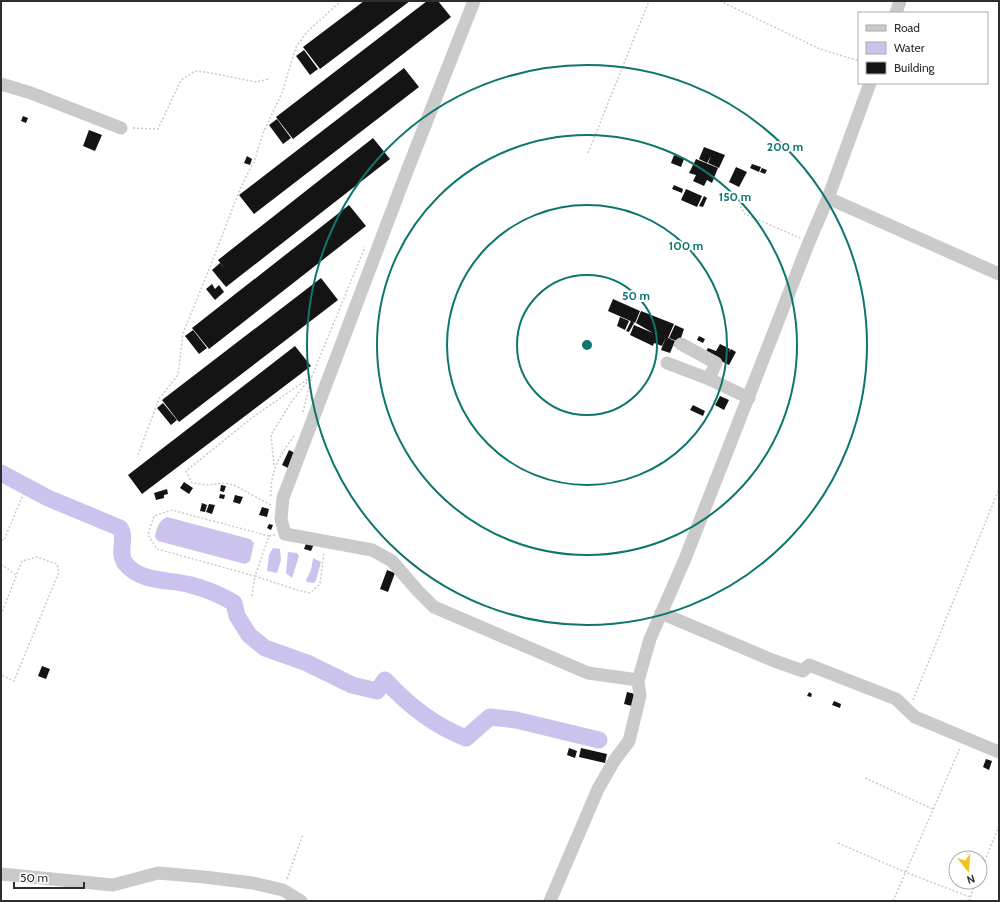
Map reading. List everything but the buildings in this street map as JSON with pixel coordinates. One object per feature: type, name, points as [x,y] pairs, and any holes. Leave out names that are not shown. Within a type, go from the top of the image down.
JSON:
[{"type":"street","points":[[474,1],[426,121],[301,450],[284,498],[281,519],[285,534],[325,540],[372,550],[392,561],[416,590],[434,607],[588,673],[631,679],[638,682]]},
{"type":"street","points":[[896,12],[900,1]]},
{"type":"street","points":[[1,84],[58,103],[121,128]]},
{"type":"street","points":[[550,901],[598,789],[614,761],[629,741],[640,696],[638,682],[650,639],[685,559],[749,398],[809,242],[828,198],[870,84]]},
{"type":"street","points":[[828,198],[999,274]]},
{"type":"street","points":[[681,344],[716,363],[709,379]]},
{"type":"street","points":[[666,363],[709,379],[749,398]]},
{"type":"street","points":[[661,613],[772,660],[803,671],[809,665],[896,699],[915,718],[999,752]]},
{"type":"street","points":[[1,874],[113,885],[158,873],[227,879],[282,890],[301,901]]},
{"type":"path","points":[[138,455],[159,399],[178,375],[183,333],[240,189],[255,158],[263,133],[282,93],[296,47],[307,32],[341,1]]},
{"type":"path","points":[[588,153],[649,1]]},
{"type":"path","points":[[720,1],[820,49],[858,59]]},
{"type":"path","points":[[121,128],[158,129],[182,80],[195,71],[256,82],[269,79]]},
{"type":"path","points":[[741,198],[741,208],[745,214],[809,242]]},
{"type":"path","points":[[274,465],[271,435],[292,401],[312,376],[253,417],[186,471],[192,482],[208,485],[225,483],[234,485],[281,511]]},
{"type":"path","points":[[915,718],[912,702],[999,489]]},
{"type":"path","points":[[1,540],[4,540],[25,490]]},
{"type":"path","points":[[285,534],[269,536],[172,510],[154,516],[148,535],[156,549],[255,576],[310,593],[320,584],[325,540]]},
{"type":"path","points":[[252,596],[255,576],[269,536]]},
{"type":"path","points":[[1,615],[22,561],[37,557],[57,564],[59,572],[14,681],[1,675]]},
{"type":"path","points":[[1,564],[16,575]]},
{"type":"path","points":[[893,901],[964,737]]},
{"type":"path","points":[[865,778],[933,809]]},
{"type":"path","points":[[988,853],[999,826]]},
{"type":"path","points":[[282,890],[303,834]]},
{"type":"path","points":[[838,843],[905,872],[970,897]]},
{"type":"path","points":[[968,901],[973,890]]},
{"type":"water","points":[[167,517],[250,539],[254,543],[250,561],[245,564],[158,541],[155,537],[157,528],[162,520]]},
{"type":"water","points":[[273,548],[280,549],[281,560],[277,573],[267,571],[269,555]]},
{"type":"water","points":[[288,552],[297,553],[299,556],[292,578],[286,573]]},
{"type":"water","points":[[313,558],[321,562],[314,583],[307,582],[306,580],[311,570]]},
{"type":"waterway","points":[[1,473],[48,498],[120,528],[123,536],[122,554],[125,563],[139,574],[208,590],[234,603],[237,616],[249,635],[265,648],[307,663],[352,685],[377,691],[385,680],[422,714],[443,727],[466,738],[490,717],[516,720],[599,740]]}]
